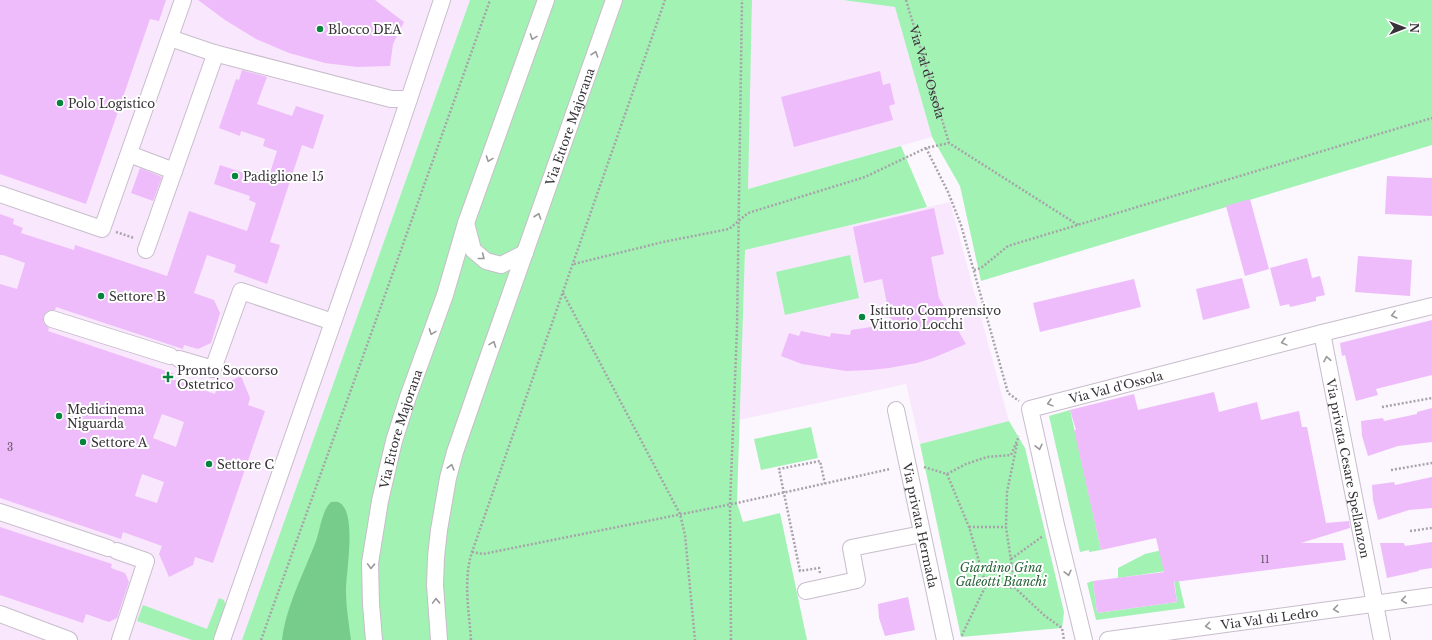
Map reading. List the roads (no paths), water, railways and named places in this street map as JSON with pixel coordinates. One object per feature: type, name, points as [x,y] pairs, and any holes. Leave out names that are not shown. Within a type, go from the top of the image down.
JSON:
[{"type":"street","points":[[0,194],[102,229],[183,0]]},
{"type":"street","points":[[222,640],[333,322],[442,0]]},
{"type":"street","name":"Via Ettore Majorana","points":[[374,640],[370,563],[386,474],[403,412],[445,295],[466,223],[546,0]]},
{"type":"street","name":"Via Ettore Majorana","points":[[439,640],[435,585],[436,557],[438,530],[448,478],[459,440],[614,0]]},
{"type":"street","points":[[170,38],[214,53],[391,99],[409,99]]},
{"type":"street","points":[[148,246],[214,58],[214,53]]},
{"type":"street","points":[[129,154],[174,171]]},
{"type":"street","points":[[466,223],[473,250],[486,261],[501,264],[525,253]]},
{"type":"street","points":[[52,319],[213,369],[241,291],[333,322]]},
{"type":"street","name":"Via Val d'Ossola","points":[[1084,640],[1030,409],[1322,332],[1432,306]]},
{"type":"street","name":"Via privata Cesare Spellanzon","points":[[1322,332],[1382,640]]},
{"type":"street","name":"Via privata Hermada","points":[[896,410],[945,640]]},
{"type":"street","points":[[0,512],[146,561],[120,640]]},
{"type":"street","points":[[806,591],[857,580],[851,548],[922,534]]},
{"type":"street","name":"Via Val di Ledro","points":[[1108,640],[1432,596]]},
{"type":"street","points":[[0,614],[69,640]]},
{"type":"place","name":"Blocco DEA","points":[[320,29]]},
{"type":"place","name":"Polo Logistico","points":[[60,103]]},
{"type":"place","name":"Padiglione 15","points":[[235,176]]},
{"type":"place","name":"Settore B","points":[[101,296]]},
{"type":"place","name":"Istituto Comprensivo Vittorio Locchi","points":[[862,317]]},
{"type":"place","name":"Pronto Soccorso Ostetrico","points":[[168,377]]},
{"type":"place","name":"Medicinema Niguarda","points":[[59,416]]},
{"type":"place","name":"Settore A","points":[[83,442]]},
{"type":"place","name":"Settore C","points":[[209,464]]},
{"type":"park label","name":"Giardino Gina Galeotti Bianchi","points":[[1001,574]]}]
